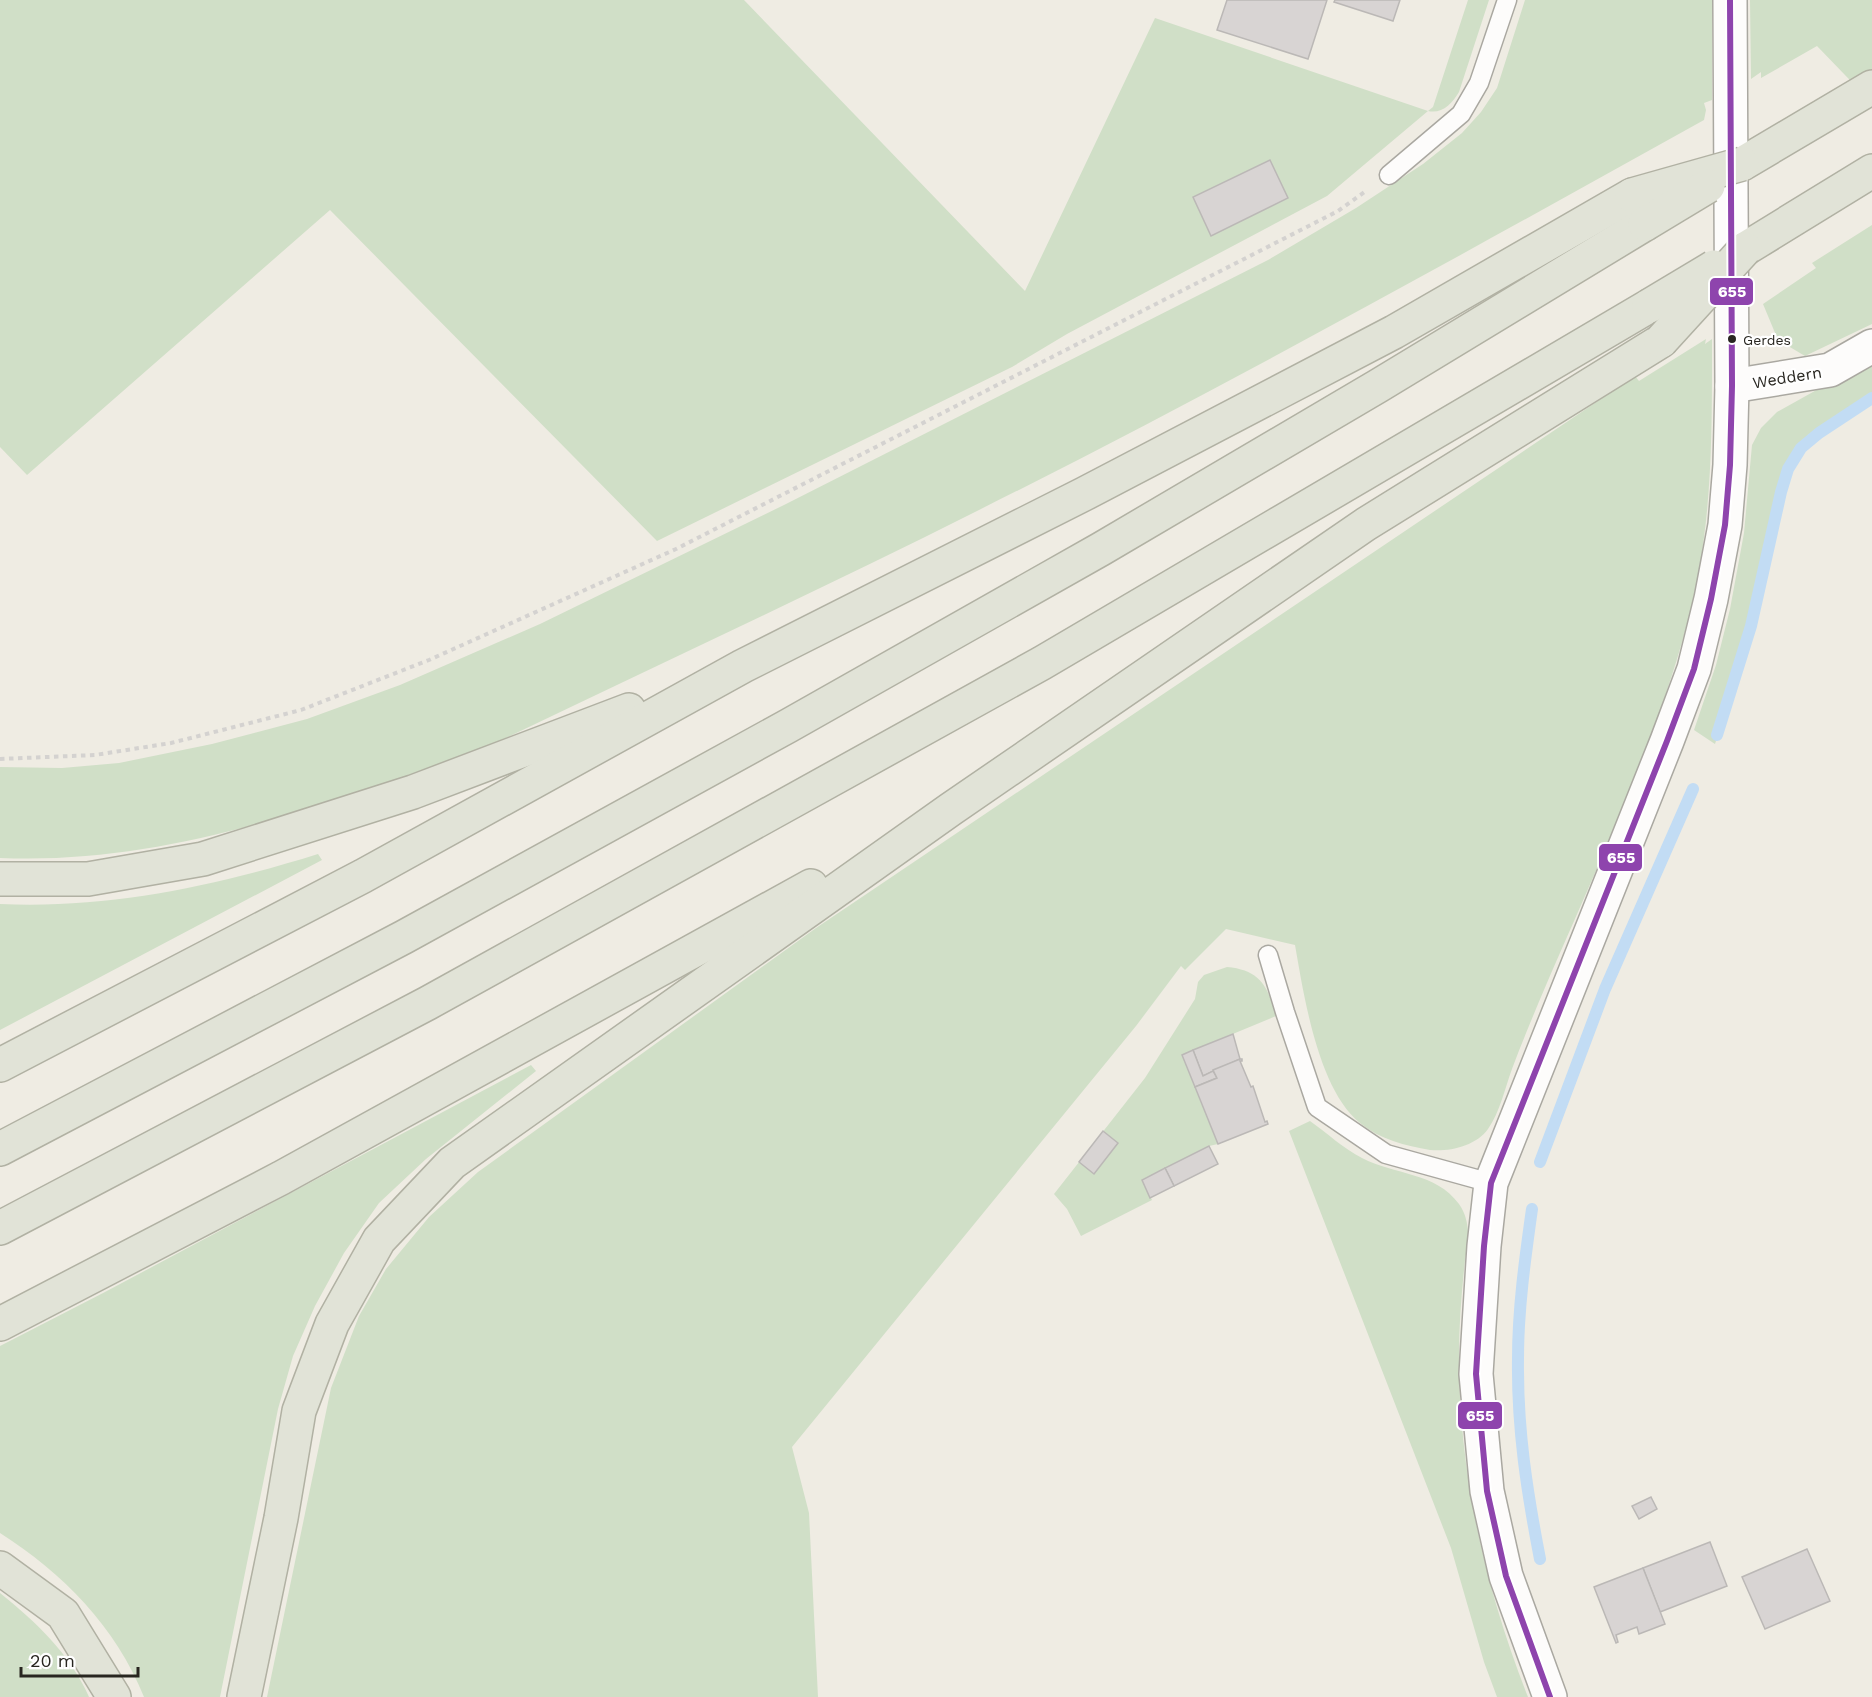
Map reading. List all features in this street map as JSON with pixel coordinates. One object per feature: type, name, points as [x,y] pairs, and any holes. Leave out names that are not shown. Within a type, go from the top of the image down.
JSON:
[{"type":"highway","points":[[0,1065],[363,876],[743,666],[1084,494],[1373,342],[1638,210],[1743,164],[1872,87]]},
{"type":"highway","points":[[0,1228],[428,1003],[1042,663],[1649,306],[1872,171]]},
{"type":"highway","points":[[0,1149],[415,931],[798,720],[1111,543],[1367,392],[1638,210]]},
{"type":"highway","points":[[244,1697],[281,1518],[299,1411],[332,1324],[379,1240],[452,1162],[951,809],[1366,524],[1661,341],[1745,249]]},
{"type":"highway","points":[[0,879],[88,879],[203,859],[413,792],[743,666]]},
{"type":"highway","points":[[0,1324],[281,1178],[951,809]]},
{"type":"highway","points":[[0,1568],[63,1614],[114,1697]]},
{"type":"street","points":[[1550,1697],[1506,1576],[1487,1491],[1476,1374],[1484,1245],[1491,1183],[1667,741],[1694,669],[1711,599],[1725,525],[1732,386],[1730,0]]},
{"type":"street","name":"Weddern","points":[[1732,386],[1830,370],[1872,346]]},
{"type":"lane","points":[[1389,175],[1461,114],[1479,83],[1507,0]]},
{"type":"lane","points":[[1268,955],[1317,1107],[1386,1154],[1491,1183]]},
{"type":"path","points":[[0,759],[95,755],[171,742],[301,710],[429,660],[676,549],[1338,211],[1389,175]]},
{"type":"green space","points":[[0,0],[744,0],[1025,291],[1155,18],[1428,111],[1327,196],[1067,334],[1012,367],[657,541],[330,210],[27,475],[0,447]]},
{"type":"green space","points":[[1468,0],[1489,0],[1459,92],[1446,107],[1438,111],[1428,111],[1433,107]]},
{"type":"green space","points":[[1525,0],[1712,0],[1712,100],[1704,103],[1706,110],[1704,120],[1342,320],[1069,464],[802,597],[508,737],[424,773],[254,825],[128,851],[86,856],[0,858],[0,767],[62,768],[119,763],[212,744],[307,719],[400,685],[540,624],[784,505],[1268,260],[1356,208],[1423,164],[1462,133],[1481,112],[1497,88]]},
{"type":"green space","points":[[1750,0],[1872,0],[1872,103],[1817,46],[1761,78],[1761,72],[1751,79]]},
{"type":"green space","points":[[1872,225],[1872,324],[1805,356],[1778,340],[1763,304],[1816,268],[1812,263]]},
{"type":"green space","points":[[1706,339],[1705,344],[1712,339],[1709,482],[1702,553],[1687,624],[1673,673],[1638,769],[1528,1028],[1496,1115],[1483,1135],[1462,1147],[1430,1150],[1393,1141],[1367,1129],[1346,1108],[1333,1088],[1323,1065],[1308,1015],[1295,945],[1226,929],[1185,970],[1181,966],[1136,1026],[792,1447],[809,1513],[818,1697],[267,1697],[331,1388],[359,1316],[386,1269],[429,1217],[478,1172],[816,928],[1635,376],[1639,381]]},
{"type":"green space","points":[[1872,359],[1872,400],[1802,449],[1790,470],[1755,618],[1715,744],[1694,730],[1716,665],[1730,609],[1744,533],[1752,445],[1761,428],[1777,412]]},
{"type":"green space","points":[[318,854],[322,860],[0,1030],[0,904],[81,903],[161,893],[240,876]]},
{"type":"green space","points":[[1227,967],[1247,972],[1261,981],[1270,996],[1276,1016],[1182,1055],[1218,1144],[1209,1146],[1142,1180],[1152,1200],[1081,1236],[1067,1209],[1054,1194],[1145,1078],[1195,999],[1198,982],[1204,975]]},
{"type":"green space","points":[[531,1065],[536,1071],[426,1159],[379,1203],[344,1253],[315,1306],[293,1356],[278,1409],[220,1697],[144,1697],[119,1647],[85,1604],[45,1566],[0,1533],[0,1346]]},
{"type":"green space","points":[[1310,1121],[1342,1146],[1362,1158],[1439,1186],[1459,1204],[1464,1214],[1468,1238],[1461,1302],[1459,1356],[1460,1400],[1469,1487],[1487,1572],[1528,1697],[1497,1697],[1484,1662],[1451,1548],[1289,1131]]},
{"type":"green space","points":[[0,1593],[51,1640],[72,1667],[89,1697],[0,1697]]},
{"type":"building","points":[[1227,0],[1327,0],[1308,59],[1217,30]]},
{"type":"building","points":[[1335,0],[1400,0],[1393,21],[1334,2]]},
{"type":"building","points":[[1270,160],[1288,198],[1211,236],[1193,197]]},
{"type":"building","points":[[1233,1034],[1240,1059],[1203,1076],[1193,1050]]},
{"type":"building","points":[[1193,1050],[1203,1076],[1213,1071],[1217,1078],[1195,1087],[1182,1055]]},
{"type":"building","points":[[1242,1059],[1240,1061],[1251,1087],[1253,1086],[1265,1122],[1267,1121],[1268,1124],[1218,1144],[1195,1087],[1217,1078],[1213,1070]]},
{"type":"building","points":[[1103,1131],[1118,1143],[1094,1174],[1079,1162]]},
{"type":"building","points":[[1209,1146],[1218,1164],[1174,1186],[1165,1168]]},
{"type":"building","points":[[1165,1168],[1174,1186],[1150,1198],[1142,1180]]},
{"type":"building","points":[[1651,1497],[1657,1509],[1639,1519],[1632,1506]]},
{"type":"building","points":[[1710,1542],[1727,1586],[1660,1612],[1643,1568]]},
{"type":"building","points":[[1807,1549],[1830,1601],[1765,1629],[1742,1577]]},
{"type":"building","points":[[1643,1568],[1665,1624],[1639,1634],[1637,1627],[1616,1635],[1618,1642],[1616,1643],[1594,1587]]},
{"type":"waterway","points":[[1717,735],[1751,626],[1788,469],[1801,448],[1819,433],[1872,398]]},
{"type":"waterway","points":[[1540,1162],[1605,989],[1693,789]]},
{"type":"waterway","points":[[1532,1209],[1524,1265],[1518,1340],[1518,1385],[1524,1460],[1540,1559]]},
{"type":"transit line","name":"655","points":[[1550,1697],[1506,1576],[1487,1491],[1476,1374],[1484,1246],[1491,1183],[1667,741],[1694,669],[1711,599],[1725,525],[1730,465],[1732,386],[1730,0]]},
{"type":"place","name":"Gerdes","points":[[1732,339]]}]
